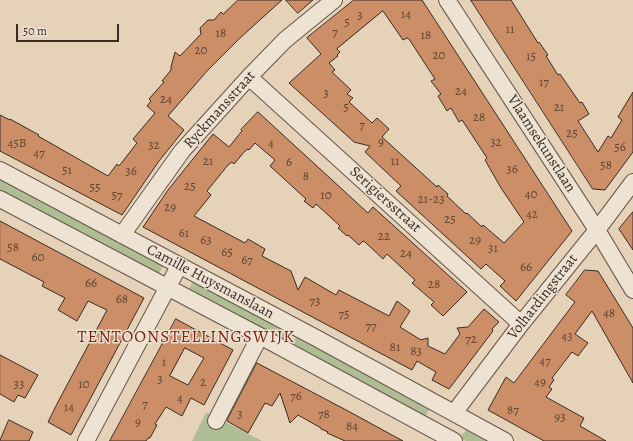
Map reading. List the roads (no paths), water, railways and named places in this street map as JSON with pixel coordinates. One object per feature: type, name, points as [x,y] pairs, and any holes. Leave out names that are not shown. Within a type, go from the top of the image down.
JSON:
[{"type":"street","name":"Ryckmansstraat","points":[[122,235],[182,151],[249,77],[285,40],[334,0]]},
{"type":"street","name":"Vlaamsekunstlaan","points":[[447,0],[597,230],[633,290]]},
{"type":"street","name":"Serigiersstraat","points":[[249,77],[521,324]]},
{"type":"street","name":"Camille Huysmanslaan","points":[[0,170],[318,339],[505,441]]},
{"type":"street","name":"Volhardingstraat","points":[[454,413],[521,324],[597,230],[633,182]]},
{"type":"street","name":"Camille Huysmanslaan","points":[[0,199],[260,336],[444,438]]},
{"type":"street","points":[[86,441],[179,266]]},
{"type":"street","points":[[216,421],[260,336]]},
{"type":"district","name":"TENTOONSTELLINGSWIJK","points":[[186,338]]}]
